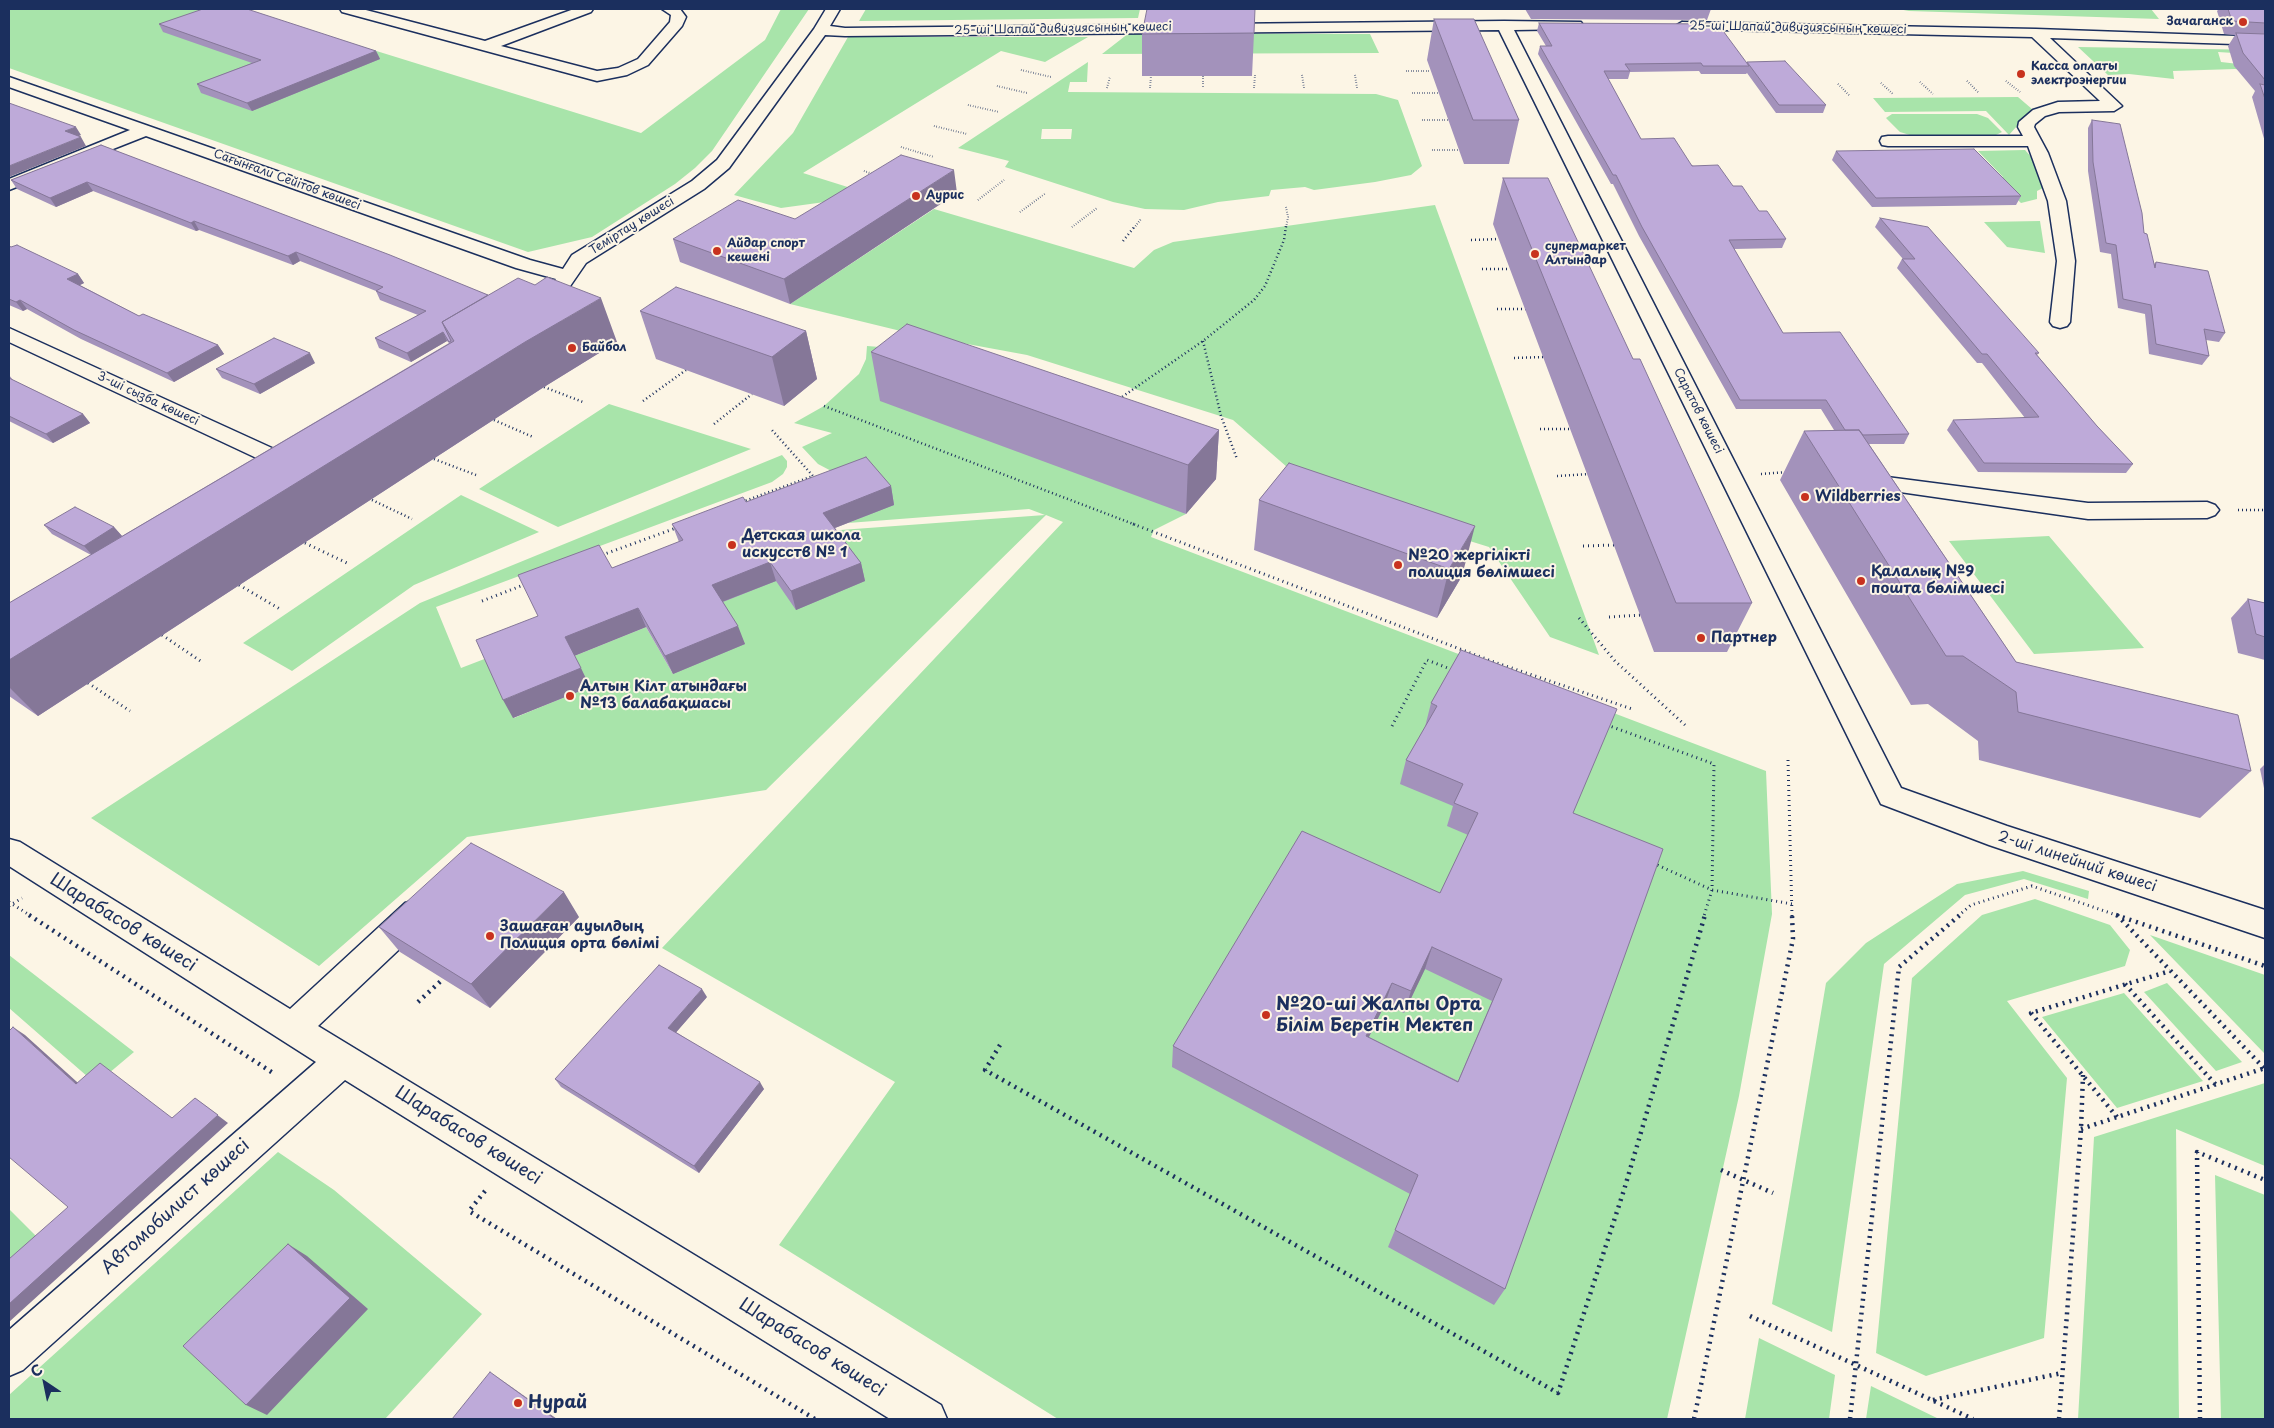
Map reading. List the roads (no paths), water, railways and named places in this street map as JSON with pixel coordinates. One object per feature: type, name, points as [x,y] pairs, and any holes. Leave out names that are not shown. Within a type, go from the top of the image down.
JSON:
[{"type":"street","points":[[347,9],[589,74],[608,76],[628,70],[643,62],[677,23],[680,17],[670,9]]},
{"type":"street","points":[[486,46],[586,9]]},
{"type":"street","name":"Теміртау көшесі","points":[[523,322],[548,304],[579,259],[698,185],[723,164],[821,30],[833,9]]},
{"type":"street","name":"Саратов көшесі","points":[[1504,25],[1891,796]]},
{"type":"street","name":"25-ші Шапай дивизиясының көшесі","points":[[821,30],[845,32],[1593,25]]},
{"type":"street","name":"25-ші Шапай дивизиясының көшесі","points":[[1668,26],[2036,32],[2265,41]]},
{"type":"street","points":[[2036,32],[2114,106],[2058,107],[2039,113],[2027,122],[2026,127],[2049,175],[2057,201],[2066,261],[2060,322]]},
{"type":"street","name":"Сағынғали Сейітов көшесі","points":[[9,82],[522,264],[567,276]]},
{"type":"street","points":[[9,185],[146,130]]},
{"type":"street","points":[[1888,142],[2033,141]]},
{"type":"street","name":"3-ші сызба көшесі","points":[[9,334],[287,465]]},
{"type":"street","points":[[1978,515],[1897,503],[1887,484],[2088,511],[2207,510]]},
{"type":"street","name":"2-ші линейний көшесі","points":[[1891,796],[2000,836],[2265,924]]},
{"type":"street","name":"Шарабасов көшесі","points":[[9,851],[928,1419]]},
{"type":"street","points":[[293,1028],[439,892]]},
{"type":"street","name":"Автомобилист көшесі","points":[[9,1356],[344,1059]]},
{"type":"place","name":"Зачаганск","points":[[2243,22]]},
{"type":"place","name":"Касса оплаты электроэнергии","points":[[2021,74]]},
{"type":"place","name":"Аурис","points":[[916,196]]},
{"type":"place","name":"Айдар спорт кешені","points":[[717,251]]},
{"type":"place","name":"супермаркет Алтындар","points":[[1535,254]]},
{"type":"place","name":"Байбол","points":[[572,348]]},
{"type":"place","name":"Wildberries","points":[[1805,497]]},
{"type":"place","name":"Детская школа искусств № 1","points":[[732,545]]},
{"type":"place","name":"№20 жергілікті полиция бөлімшесі","points":[[1398,565]]},
{"type":"place","name":"Қалалық №9 пошта бөлімшесі","points":[[1861,581]]},
{"type":"place","name":"Партнер","points":[[1701,638]]},
{"type":"place","name":"Алтын Кілт атындағы №13 балабақшасы","points":[[570,696]]},
{"type":"place","name":"Зашаған ауылдың Полиция орта бөлімі","points":[[490,936]]},
{"type":"place","name":"№20-ші Жалпы Орта Білім Беретін Мектеп","points":[[1266,1015]]},
{"type":"place","name":"Нурай","points":[[518,1403]]}]
